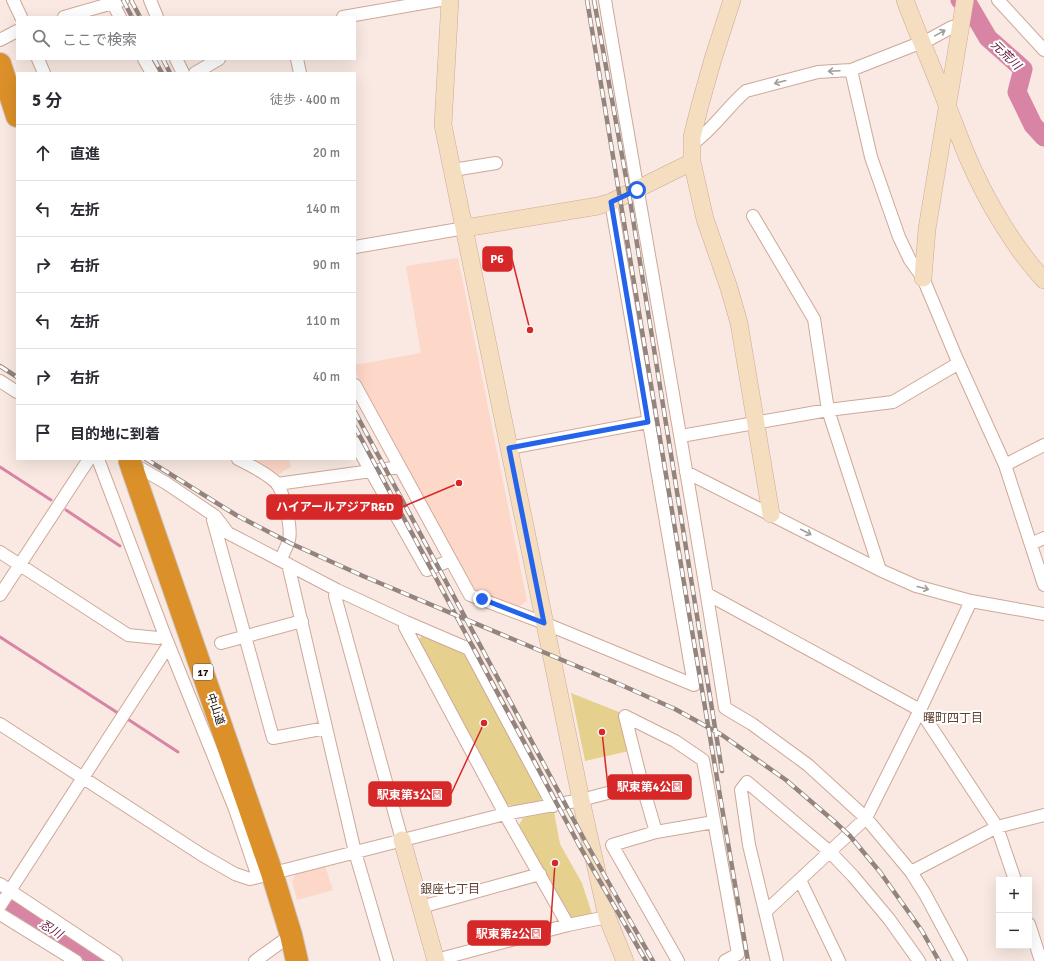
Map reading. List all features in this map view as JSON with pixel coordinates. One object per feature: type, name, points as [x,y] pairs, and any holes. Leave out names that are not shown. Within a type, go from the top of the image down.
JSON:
[{"type":"highway","points":[[0,64],[16,113]]},
{"type":"highway","name":"中山道","points":[[129,463],[265,875],[291,935],[297,961]]},
{"type":"street","points":[[13,0],[21,16]]},
{"type":"street","points":[[150,0],[157,16]]},
{"type":"street","points":[[349,16],[440,0]]},
{"type":"street","points":[[450,0],[443,125],[581,800],[607,917],[625,961]]},
{"type":"street","points":[[605,0],[681,436],[725,708],[752,724],[808,765],[866,818],[911,872],[925,894],[961,961]]},
{"type":"street","points":[[732,0],[710,67],[695,124],[692,144],[692,162],[705,219],[729,288],[739,323],[771,514]]},
{"type":"street","points":[[905,0],[971,165],[993,208],[1017,246],[1044,280]]},
{"type":"street","points":[[923,278],[923,262],[927,229],[965,0]]},
{"type":"street","points":[[998,0],[1044,50]]},
{"type":"street","points":[[68,16],[118,2],[120,16]]},
{"type":"street","points":[[692,144],[701,139],[746,91],[818,72],[851,70],[930,39],[952,27],[960,27]]},
{"type":"street","points":[[0,40],[16,32]]},
{"type":"street","points":[[38,60],[44,72]]},
{"type":"street","points":[[145,60],[151,72]]},
{"type":"street","points":[[176,60],[182,72]]},
{"type":"street","points":[[197,72],[217,60]]},
{"type":"street","points":[[297,60],[300,72]]},
{"type":"street","points":[[851,70],[871,157],[899,237],[910,260],[923,278],[1005,465],[1044,585]]},
{"type":"street","points":[[356,247],[598,206],[611,202],[637,190],[692,162]]},
{"type":"street","points":[[453,170],[496,163]]},
{"type":"street","points":[[356,387],[470,595],[544,623],[694,686],[611,202]]},
{"type":"street","points":[[753,216],[814,319],[828,410],[880,570]]},
{"type":"street","points":[[681,436],[828,410],[893,402],[959,363]]},
{"type":"street","points":[[0,381],[16,391]]},
{"type":"street","points":[[509,448],[648,422]]},
{"type":"street","points":[[356,445],[427,570],[451,560]]},
{"type":"street","points":[[1005,465],[1044,445]]},
{"type":"street","points":[[0,595],[88,460]]},
{"type":"street","points":[[98,460],[165,636],[235,809],[265,875]]},
{"type":"street","points":[[240,460],[252,466],[278,484],[286,507],[289,539],[285,562],[302,622],[355,852],[386,961]]},
{"type":"street","points":[[129,463],[166,483],[215,516],[228,533],[337,590],[468,649],[553,806]]},
{"type":"street","points":[[278,484],[400,467]]},
{"type":"street","points":[[686,472],[880,570],[916,586],[971,601],[1044,614]]},
{"type":"street","points":[[215,516],[213,520],[273,738],[326,728]]},
{"type":"street","points":[[1031,544],[1044,538]]},
{"type":"street","points":[[0,552],[128,635],[158,638],[165,636]]},
{"type":"street","points":[[337,590],[335,596],[436,960],[568,925],[607,917]]},
{"type":"street","points":[[707,594],[920,710],[997,827],[1014,877]]},
{"type":"street","points":[[765,912],[866,818],[920,710],[971,601]]},
{"type":"street","points":[[221,643],[302,622]]},
{"type":"street","points":[[406,622],[405,627],[505,814],[568,925]]},
{"type":"street","points":[[0,906],[5,887],[82,778],[166,649],[170,648]]},
{"type":"street","points":[[656,832],[624,716],[675,741],[704,760],[738,954],[725,961]]},
{"type":"street","points":[[0,724],[202,855],[235,874],[250,879],[505,814],[581,800],[642,784]]},
{"type":"street","points":[[777,961],[749,845],[741,790],[747,782],[830,852],[853,876],[889,919],[919,961]]},
{"type":"street","points":[[911,872],[997,827],[1044,815]]},
{"type":"street","points":[[678,961],[612,845],[656,832],[714,822]]},
{"type":"street","points":[[421,906],[540,874]]},
{"type":"street","points":[[800,880],[839,961]]},
{"type":"street","points":[[5,887],[116,961]]},
{"type":"street","points":[[0,914],[76,961]]},
{"type":"street","points":[[1032,933],[1041,961]]},
{"type":"street","points":[[255,961],[291,935]]},
{"type":"shaded area","points":[[458,258],[527,601],[516,608],[473,592],[357,375],[356,365],[421,353],[406,266]]},
{"type":"shaded area","points":[[253,460],[289,460],[291,467],[283,471],[277,477]]},
{"type":"shaded area","points":[[423,634],[466,653],[543,794],[540,801],[512,806],[507,804],[418,641]]},
{"type":"shaded area","points":[[571,693],[619,712],[629,751],[585,761]]},
{"type":"shaded area","points":[[554,812],[560,844],[582,883],[593,917],[572,922],[519,825],[523,818]]},
{"type":"shaded area","points":[[325,866],[333,890],[297,900],[292,881],[296,873]]},
{"type":"waterway","name":"元荒川","points":[[960,0],[968,4],[988,38],[1023,69],[1017,92],[1033,125],[1044,137]]},
{"type":"waterway","points":[[0,467],[51,500]]},
{"type":"waterway","points":[[66,510],[120,546]]},
{"type":"waterway","points":[[0,637],[121,715]]},
{"type":"waterway","points":[[126,718],[178,752]]},
{"type":"waterway","name":"忍川","points":[[0,896],[23,909],[102,961]]},
{"type":"railway","points":[[123,0],[131,16]]},
{"type":"railway","points":[[131,0],[139,16]]},
{"type":"railway","points":[[587,0],[748,961]]},
{"type":"railway","points":[[594,0],[629,194],[722,771]]},
{"type":"railway","points":[[155,60],[161,72]]},
{"type":"railway","points":[[164,60],[170,72]]},
{"type":"railway","points":[[0,366],[16,376]]},
{"type":"railway","points":[[356,414],[585,841],[653,961]]},
{"type":"railway","points":[[356,429],[579,845],[646,961]]},
{"type":"railway","points":[[148,460],[236,515],[292,544],[363,576],[619,684],[675,709],[722,735],[786,780],[850,836],[880,872],[922,931],[939,961]]},
{"type":"place","name":"P6","points":[[530,330]]},
{"type":"place","name":"ハイアールアジアR&D","points":[[459,483]]},
{"type":"place","name":"駅東第3公園","points":[[484,723]]},
{"type":"place","name":"駅東第4公園","points":[[602,732]]},
{"type":"place","name":"駅東第2公園","points":[[555,863]]},
{"type":"district","name":"曙町四丁目","points":[[953,718]]},
{"type":"district","name":"銀座七丁目","points":[[450,889]]},
{"type":"route","points":[[482,599],[544,623],[509,448],[648,422],[611,202],[637,190]]}]
